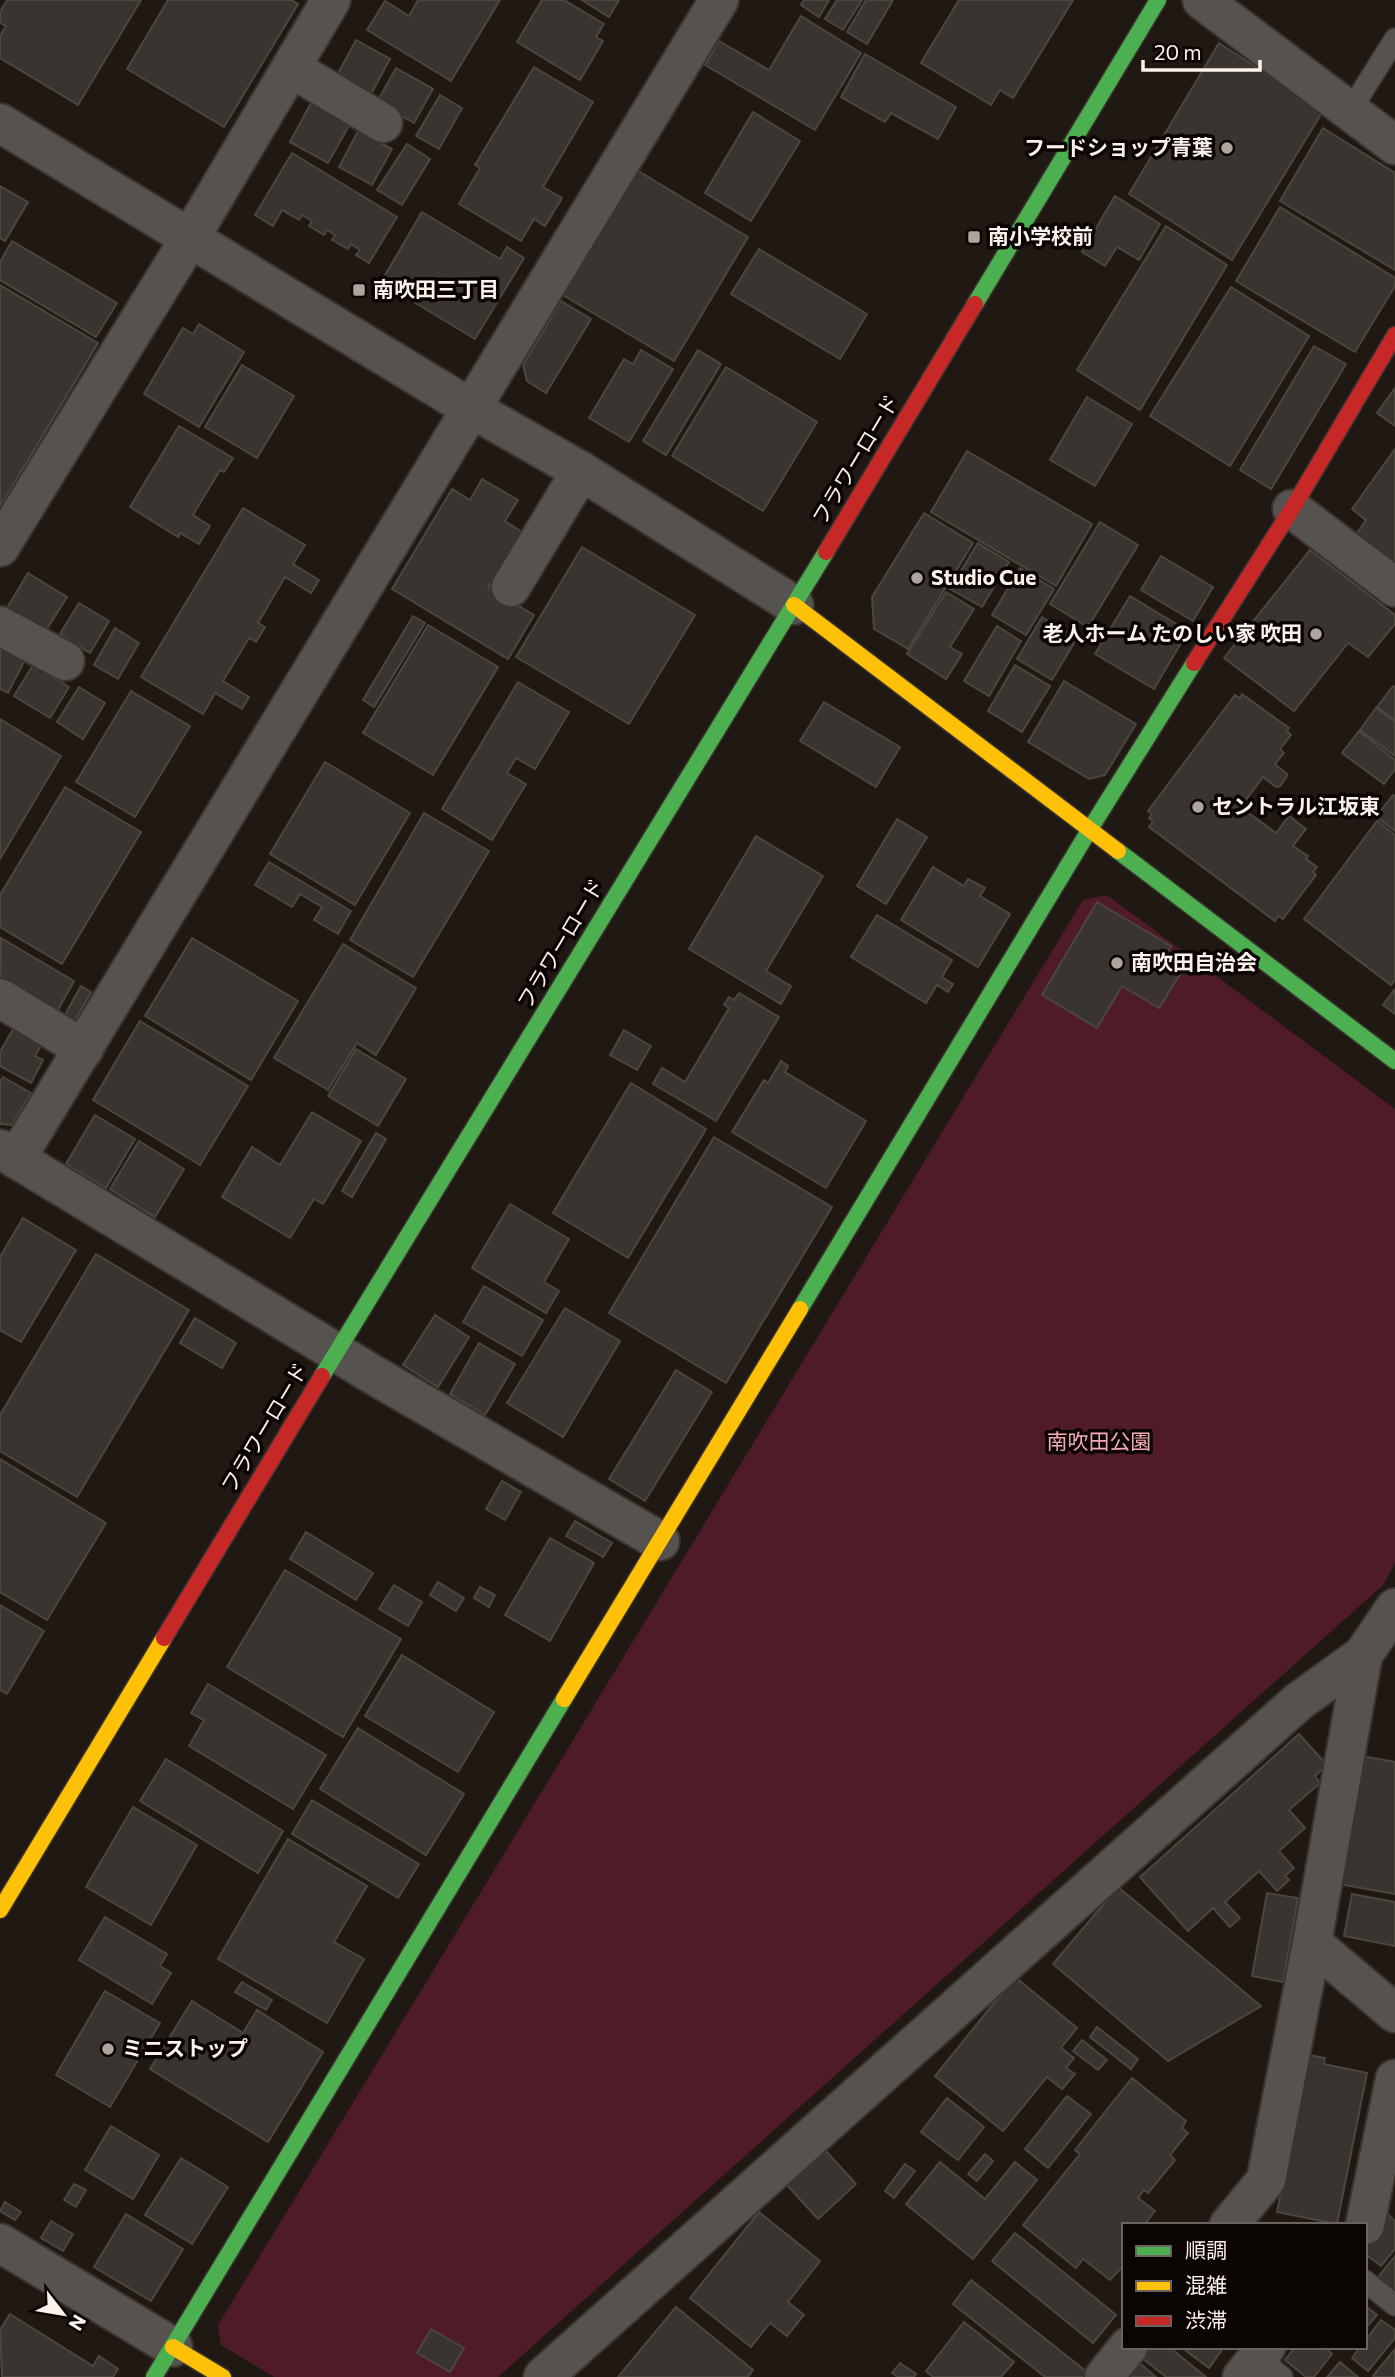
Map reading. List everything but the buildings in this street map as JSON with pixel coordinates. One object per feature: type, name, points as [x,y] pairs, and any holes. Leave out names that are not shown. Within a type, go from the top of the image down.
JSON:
[{"type":"street","points":[[0,547],[190,238],[331,0]]},
{"type":"street","points":[[660,1541],[336,1352],[8,1154],[84,1049],[719,0]]},
{"type":"street","name":"フラワーロード","points":[[0,1910],[336,1352],[794,605],[1158,0]]},
{"type":"street","points":[[1202,0],[1395,145]]},
{"type":"street","points":[[291,68],[383,123]]},
{"type":"street","points":[[0,123],[472,409],[581,471],[794,605],[1395,1061]]},
{"type":"street","points":[[163,2362],[1090,829],[1292,509],[1395,335]]},
{"type":"street","points":[[511,587],[581,471]]},
{"type":"street","points":[[1292,509],[1395,587]]},
{"type":"street","points":[[0,626],[65,661]]},
{"type":"street","points":[[0,998],[84,1049]]},
{"type":"street","points":[[543,2377],[1298,1702],[1363,1655],[1395,1608]]},
{"type":"street","points":[[1231,2223],[1266,2179],[1312,1943],[1363,1655]]},
{"type":"street","points":[[1312,1943],[1395,2013]]},
{"type":"street","points":[[1365,2223],[1395,2079]]},
{"type":"street","points":[[0,2243],[163,2362],[223,2377]]},
{"type":"street","points":[[1104,2377],[1126,2349]]},
{"type":"lane","points":[[1350,111],[1395,39]]},
{"type":"lane","points":[[1367,2283],[1395,2305]]},
{"type":"green space","name":"南吹田公園","points":[[1107,895],[1395,1109],[1395,1563],[1383,1585],[498,2377],[274,2377],[221,2345],[218,2325],[1083,900]]},
{"type":"traffic: fast","points":[[975,304],[1158,0]]},
{"type":"traffic: fast","points":[[322,1376],[826,552]]},
{"type":"traffic: fast","points":[[800,1309],[1090,829],[1194,663]]},
{"type":"traffic: fast","points":[[1118,851],[1395,1061]]},
{"type":"traffic: fast","points":[[154,2377],[564,1699]]},
{"type":"traffic: slow","points":[[794,605],[1118,851]]},
{"type":"traffic: slow","points":[[564,1699],[800,1309]]},
{"type":"traffic: slow","points":[[0,1910],[164,1638]]},
{"type":"traffic: slow","points":[[173,2347],[223,2377]]},
{"type":"traffic: jam","points":[[826,552],[975,304]]},
{"type":"traffic: jam","points":[[1194,663],[1292,509],[1395,335]]},
{"type":"traffic: jam","points":[[164,1638],[322,1376]]},
{"type":"place","name":"フードショップ青葉","points":[[1227,148]]},
{"type":"place","name":"南小学校前","points":[[974,237]]},
{"type":"place","name":"南吹田三丁目","points":[[359,290]]},
{"type":"place","name":"Studio Cue","points":[[917,578]]},
{"type":"place","name":"老人ホーム たのしい家 吹田","points":[[1316,634]]},
{"type":"place","name":"セントラル江坂東","points":[[1198,807]]},
{"type":"place","name":"南吹田自治会","points":[[1117,963]]},
{"type":"place","name":"ミニストップ","points":[[108,2049]]}]
